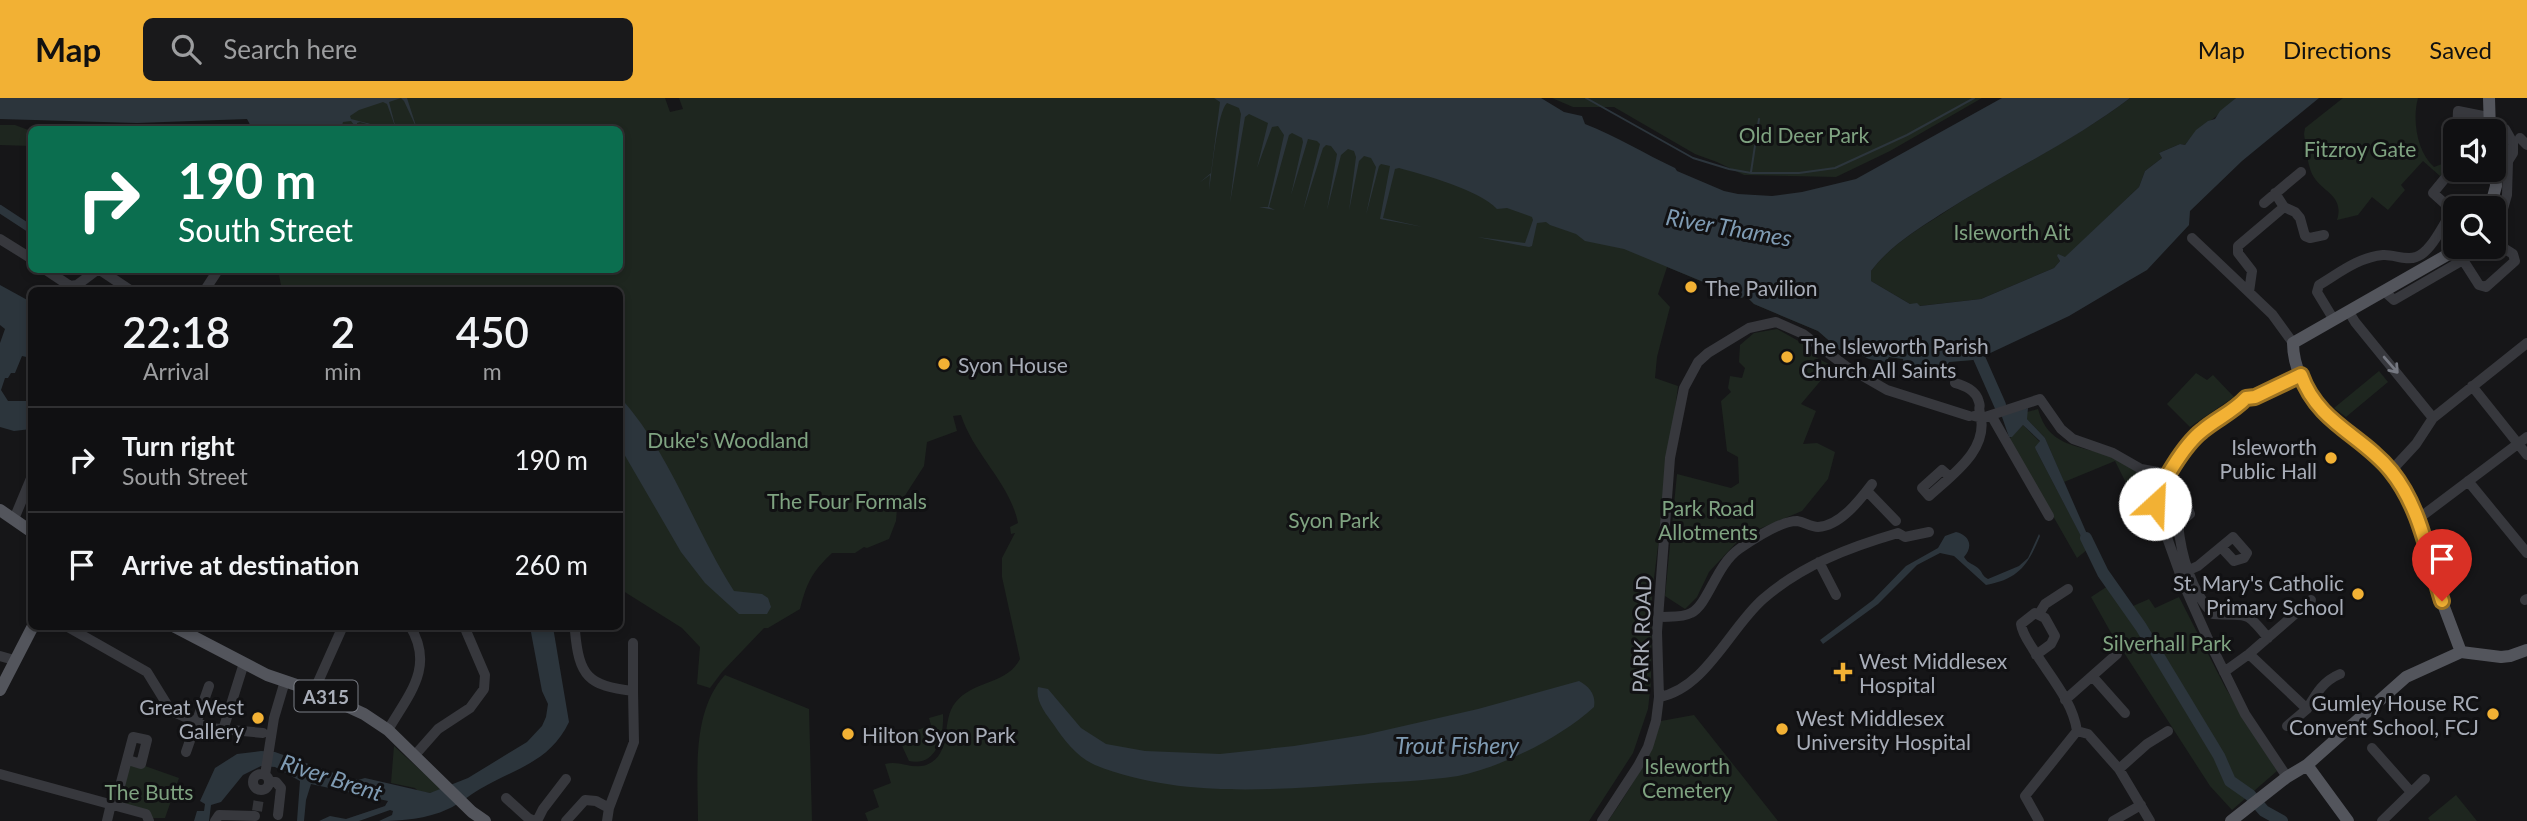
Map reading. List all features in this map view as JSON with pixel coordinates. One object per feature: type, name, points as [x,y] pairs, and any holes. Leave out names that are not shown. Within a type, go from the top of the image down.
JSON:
[{"type":"main road","points":[[2488,117],[2489,98]]},
{"type":"main road","points":[[2450,259],[2293,343],[2293,351],[2312,399],[2322,412],[2391,471],[2418,520],[2442,601],[2461,652]]},
{"type":"main road","points":[[0,510],[28,529]]},
{"type":"main road","points":[[0,690],[31,630]]},
{"type":"main road","name":"A315","points":[[181,630],[244,663],[364,714],[388,730],[415,755],[475,817]]},
{"type":"main road","points":[[2234,820],[2307,765],[2403,678],[2461,652],[2501,657],[2527,650]]},
{"type":"main road","points":[[2307,765],[2348,821]]},
{"type":"street","points":[[2458,119],[2458,111],[2488,117]]},
{"type":"street","points":[[2506,198],[2508,161],[2513,153],[2512,141],[2518,139]]},
{"type":"street","points":[[2264,203],[2301,172]]},
{"type":"street","points":[[2334,320],[2317,292],[2319,285],[2361,260],[2384,255],[2415,257],[2421,254],[2444,229],[2446,219],[2453,211],[2432,193],[2443,180]]},
{"type":"street","points":[[2274,193],[2284,207],[2295,212],[2300,218],[2305,236],[2310,238],[2324,235]]},
{"type":"street","points":[[2249,292],[2252,271],[2238,253],[2238,246],[2284,207]]},
{"type":"street","points":[[2192,238],[2272,314],[2293,343]]},
{"type":"street","points":[[0,239],[28,256]]},
{"type":"street","points":[[2465,259],[2479,285],[2486,287],[2515,261],[2513,254],[2506,250]]},
{"type":"street","points":[[50,273],[70,286],[77,285],[95,273]]},
{"type":"street","points":[[104,273],[125,287]]},
{"type":"street","points":[[2349,312],[2433,418]]},
{"type":"street","name":"PARK ROAD","points":[[1602,821],[1625,788],[1648,747],[1656,721],[1659,697],[1657,640],[1670,458],[1684,388],[1692,370],[1704,355],[1758,325],[1776,322],[1803,334],[1847,367],[1887,390],[1983,415]]},
{"type":"street","points":[[2391,471],[2413,447],[2433,418],[2527,343]]},
{"type":"street","points":[[2287,778],[2245,714],[2224,672],[2184,585],[2156,510],[2156,499],[2182,453],[2202,431],[2246,398],[2253,398],[2301,375]]},
{"type":"street","points":[[1955,383],[1969,388],[1979,400],[1983,415],[2049,516]]},
{"type":"street","points":[[2472,386],[2527,455]]},
{"type":"street","points":[[1983,415],[2038,399],[2045,404],[2061,429],[2073,439],[2113,453],[2141,469],[2169,474]]},
{"type":"street","points":[[1950,477],[1973,453],[1981,432],[1983,415]]},
{"type":"street","points":[[2418,520],[2527,437]]},
{"type":"street","points":[[2468,481],[2527,554]]},
{"type":"street","points":[[13,519],[28,485]]},
{"type":"street","points":[[1659,617],[1690,614],[1700,606],[1725,561],[1759,537],[1798,522],[1815,527],[1829,525],[1851,508],[1870,488],[1896,522]]},
{"type":"street","points":[[2183,496],[2190,514],[2178,524],[2180,545],[2202,603],[2213,614],[2240,612],[2250,616],[2268,638]]},
{"type":"street","points":[[1659,697],[1670,695],[1692,682],[1762,600],[1819,562],[1855,546],[1898,533],[1905,537],[1929,533]]},
{"type":"street","points":[[2189,570],[2221,547]]},
{"type":"street","points":[[1819,562],[1836,595]]},
{"type":"street","points":[[2039,614],[2045,604],[2068,589]]},
{"type":"street","points":[[2224,672],[2311,600]]},
{"type":"street","points":[[2039,614],[2035,613],[2021,624],[2021,629],[2076,718],[2077,731],[2025,796],[2039,821]]},
{"type":"street","points":[[2036,655],[2051,644],[2055,636],[2039,614]]},
{"type":"street","points":[[73,630],[146,672],[171,711],[197,723],[223,730],[263,733]]},
{"type":"street","points":[[314,691],[341,630]]},
{"type":"street","points":[[388,730],[416,682],[422,665],[420,645],[412,630]]},
{"type":"street","points":[[415,755],[438,729],[470,708],[484,689],[485,675],[466,630]]},
{"type":"street","points":[[575,631],[577,657],[587,676],[612,689],[633,691]]},
{"type":"street","points":[[607,821],[609,808],[634,743],[633,643]]},
{"type":"street","points":[[2065,700],[2117,654]]},
{"type":"street","points":[[2249,654],[2307,709]]},
{"type":"street","points":[[0,656],[14,660]]},
{"type":"street","points":[[223,730],[244,663]]},
{"type":"street","points":[[2287,726],[2307,709],[2322,685],[2340,674]]},
{"type":"street","points":[[2093,677],[2125,713]]},
{"type":"street","points":[[260,794],[266,788],[269,747],[285,681]]},
{"type":"street","points":[[186,752],[209,686]]},
{"type":"street","points":[[2077,731],[2088,734],[2119,769],[2151,821]]},
{"type":"street","points":[[2119,769],[2147,744],[2168,731]]},
{"type":"street","points":[[2371,749],[2411,792]]},
{"type":"street","points":[[107,821],[128,760]]},
{"type":"street","points":[[0,774],[113,804],[149,818]]},
{"type":"street","points":[[267,775],[281,788],[278,815]]},
{"type":"street","points":[[506,797],[528,818],[536,821],[566,779]]},
{"type":"street","points":[[2382,821],[2425,779]]},
{"type":"street","points":[[566,821],[585,800],[596,801],[609,808]]},
{"type":"street","points":[[2113,821],[2141,805]]},
{"type":"street","points":[[215,821],[219,815],[255,816]]},
{"type":"green space","name":"Syon Park","points":[[311,98],[665,98],[670,112],[683,109],[679,98],[1287,98],[1973,360],[1949,362],[1947,365],[1905,366],[1903,359],[1889,357],[1886,362],[1869,359],[1857,353],[1856,356],[1846,349],[1842,352],[1818,331],[1754,304],[1745,295],[1742,298],[1667,267],[1658,294],[1670,307],[1657,357],[1655,378],[1678,386],[1652,594],[1648,709],[1633,753],[1589,821],[868,821],[865,813],[879,807],[873,790],[891,783],[885,764],[920,766],[932,762],[942,750],[955,703],[971,690],[1007,674],[1020,659],[1002,577],[1002,558],[1015,533],[1011,534],[1010,527],[1018,523],[1008,495],[974,443],[961,415],[953,416],[957,431],[927,442],[924,466],[897,508],[896,521],[889,539],[864,547],[855,553],[832,553],[811,578],[800,609],[764,628],[710,688],[697,684],[700,647],[682,628],[623,591],[623,287],[281,287],[279,273],[623,273],[623,126],[250,126],[249,118]]},
{"type":"green space","name":"Old Deer Park","points":[[1552,98],[1982,98],[1890,151],[1836,177],[1744,175],[1695,154],[1614,107],[1573,107]]},
{"type":"green space","name":"Isleworth Ait","points":[[2130,98],[2236,98],[2197,131],[2185,145],[2180,144],[2159,153],[2162,158],[2145,171],[2139,187],[2065,258],[2057,256],[2060,261],[2054,268],[1981,299],[1919,306],[1910,304],[1871,281],[1871,271],[1878,262],[1913,233]]},
{"type":"green space","name":"Fitzroy Gate","points":[[2343,98],[2418,98],[2416,126],[2423,153],[2434,167],[2443,164],[2443,173],[2440,176],[2423,161],[2401,185],[2405,190],[2388,210],[2372,197],[2358,215],[2337,220],[2339,212],[2335,199],[2310,170],[2305,128]]},
{"type":"green space","points":[[0,125],[15,125],[28,130],[28,146],[0,145]]},
{"type":"green space","name":"Park Road Allotments","points":[[1777,329],[1811,348],[1813,356],[1833,366],[1801,404],[1816,411],[1803,444],[1817,443],[1835,452],[1828,479],[1802,511],[1759,529],[1736,543],[1709,572],[1697,597],[1685,609],[1665,596],[1677,474],[1731,488],[1739,483],[1738,457],[1727,451],[1721,401],[1731,392],[1728,388],[1730,376],[1742,378],[1745,368],[1739,362],[1740,345],[1754,333]]},
{"type":"green space","points":[[2379,371],[2388,382],[2346,417],[2334,408]]},
{"type":"green space","points":[[2196,373],[2207,380],[2213,375],[2234,397],[2190,427],[2167,404]]},
{"type":"green space","points":[[2038,409],[2043,421],[2056,437],[2074,446],[2126,462],[2158,476],[2161,480],[2155,489],[2144,485],[2128,487],[2115,461],[2064,482],[2045,438],[2027,419],[2027,412]]},
{"type":"green space","points":[[2023,425],[2040,442],[2036,450],[2088,549],[2077,558],[2009,439]]},
{"type":"green space","points":[[2175,477],[2178,478],[2175,506],[2177,533],[2172,537],[2159,506]]},
{"type":"green space","name":"Silverhall Park","points":[[2097,550],[2108,573],[2133,606],[2149,599],[2155,608],[2179,597],[2225,687],[2277,771],[2232,810],[2210,786],[2091,597],[2108,586],[2088,552]]},
{"type":"green space","points":[[725,675],[809,709],[812,821],[698,821],[698,764],[702,725],[706,707]]},
{"type":"green space","points":[[943,714],[940,740],[932,755],[919,762],[909,761],[898,737],[931,725],[929,718]]},
{"type":"green space","name":"Isleworth Cemetery","points":[[1694,715],[1778,821],[1608,821],[1639,773],[1661,721]]},
{"type":"green space","points":[[394,746],[442,790],[430,793],[391,783]]},
{"type":"green space","name":"The Butts","points":[[128,760],[179,778],[165,818],[150,818],[115,805]]},
{"type":"green space","points":[[2456,795],[2477,821],[2430,821],[2428,818]]},
{"type":"water","points":[[0,98],[401,98],[389,102],[395,126],[387,104],[383,102],[350,116],[351,119],[378,126],[360,122],[355,126],[351,121],[343,122],[342,126],[251,126],[247,119],[137,123],[0,119]]},
{"type":"water","points":[[401,98],[407,98],[416,126],[416,126]]},
{"type":"water","name":"River Thames","points":[[1214,98],[1541,98],[1564,112],[1582,116],[1585,124],[1677,171],[1724,191],[1772,196],[1856,179],[2002,98],[2130,98],[2061,144],[1941,214],[1886,254],[1871,271],[1871,281],[1910,304],[1917,303],[1920,306],[1981,299],[2054,268],[2060,261],[2058,254],[2065,257],[2139,187],[2145,171],[2162,158],[2159,153],[2180,144],[2185,145],[2196,130],[2215,119],[2220,111],[2236,98],[2319,98],[2242,161],[2190,211],[2189,225],[2147,270],[2069,316],[1984,356],[1949,362],[1947,365],[1905,366],[1903,359],[1889,357],[1886,362],[1869,359],[1857,353],[1856,356],[1846,349],[1842,352],[1818,331],[1754,304],[1745,295],[1742,298],[1624,249],[1585,241],[1576,234],[1546,222],[1537,223],[1532,246],[1529,247],[1477,237],[1525,243],[1532,217],[1507,208],[1497,209],[1465,190],[1410,171],[1395,169],[1383,218],[1423,227],[1380,219],[1390,166],[1381,164],[1366,215],[1376,167],[1371,158],[1364,156],[1359,161],[1349,211],[1356,157],[1354,151],[1348,149],[1341,155],[1327,210],[1337,154],[1331,146],[1326,145],[1323,148],[1303,211],[1320,144],[1308,139],[1291,195],[1303,142],[1302,138],[1292,133],[1289,135],[1269,207],[1275,210],[1259,207],[1268,207],[1284,135],[1278,126],[1272,127],[1257,168],[1268,123],[1249,114],[1245,117],[1230,203],[1241,114],[1239,108],[1227,103],[1223,109],[1209,191],[1210,175],[1199,183],[1211,173],[1220,102]]},
{"type":"water","points":[[0,285],[28,300],[28,357],[22,356],[15,373],[5,378],[1,390],[8,401],[28,401],[28,429],[14,431],[0,427],[0,343],[5,329],[0,325]]},
{"type":"water","points":[[623,401],[654,442],[734,591],[762,594],[768,598],[771,607],[767,614],[739,614],[705,583],[681,552],[623,452]]},
{"type":"water","points":[[2028,408],[2027,419],[2045,438],[2094,550],[2090,552],[2036,450],[2035,447],[2040,441],[2023,425],[2009,437],[2001,414]]},
{"type":"water","points":[[1956,532],[1969,542],[1969,549],[1964,557],[1988,579],[2019,566],[2028,558],[2039,534],[2040,536],[2031,555],[2021,569],[2007,579],[1986,585],[1954,556],[1940,553],[1917,565],[1878,604],[1823,644],[1820,640],[1873,600],[1906,566],[1938,548],[1945,536]]},
{"type":"water","name":"River Brent","points":[[531,630],[554,630],[569,722],[561,736],[531,763],[480,789],[457,805],[432,815],[379,821],[392,815],[393,811],[390,810],[359,821],[319,821],[330,816],[346,819],[385,806],[388,801],[311,784],[304,821],[297,821],[300,781],[275,767],[261,766],[243,775],[221,802],[211,805],[209,821],[194,821],[197,811],[204,811],[205,804],[200,801],[215,768],[237,754],[261,751],[275,752],[345,777],[358,780],[365,778],[430,793],[468,778],[527,742],[542,726],[546,717],[548,704],[542,691]]},
{"type":"water","name":"Trout Fishery","points":[[1579,681],[1591,692],[1594,707],[1548,740],[1493,766],[1458,776],[1433,779],[1258,789],[1158,783],[1126,776],[1088,762],[1062,736],[1042,707],[1037,692],[1038,687],[1048,689],[1081,728],[1106,744],[1145,751],[1220,754],[1364,735],[1478,709]]},
{"type":"waterway","points":[[1586,98],[1693,158],[1751,173],[1799,173],[1835,168],[1907,135],[1974,98]]},
{"type":"waterway","points":[[1751,172],[1759,119]]},
{"type":"waterway","points":[[0,209],[28,227]]},
{"type":"waterway","points":[[1973,344],[2000,405]]},
{"type":"waterway","points":[[2086,538],[2103,573],[2141,627],[2219,756],[2230,781],[2250,795],[2264,811],[2282,821]]},
{"type":"tunnel","points":[[257,811],[259,798]]},
{"type":"place","name":"The Pavilion","points":[[1691,287]]},
{"type":"place","name":"The Isleworth Parish Church All Saints","points":[[1787,357]]},
{"type":"place","name":"Syon House","points":[[944,364]]},
{"type":"place","name":"Isleworth Public Hall","points":[[2331,458]]},
{"type":"place","name":"St. Mary's Catholic Primary School","points":[[2358,594]]},
{"type":"place","name":"West Middlesex Hospital","points":[[1843,672]]},
{"type":"place","name":"Gumley House RC Convent School, FCJ","points":[[2493,714]]},
{"type":"place","name":"Great West Gallery","points":[[258,718]]},
{"type":"place","name":"West Middlesex University Hospital","points":[[1782,729]]},
{"type":"place","name":"Hilton Syon Park","points":[[848,734]]},
{"type":"route","points":[[2155,504],[2174,465],[2202,431],[2246,398],[2273,390],[2301,375],[2312,399],[2322,412],[2380,459],[2399,482],[2418,520],[2442,601]]},
{"type":"park label","name":"Duke's Woodland","points":[[728,439]]},
{"type":"park label","name":"The Four Formals","points":[[847,500]]}]
